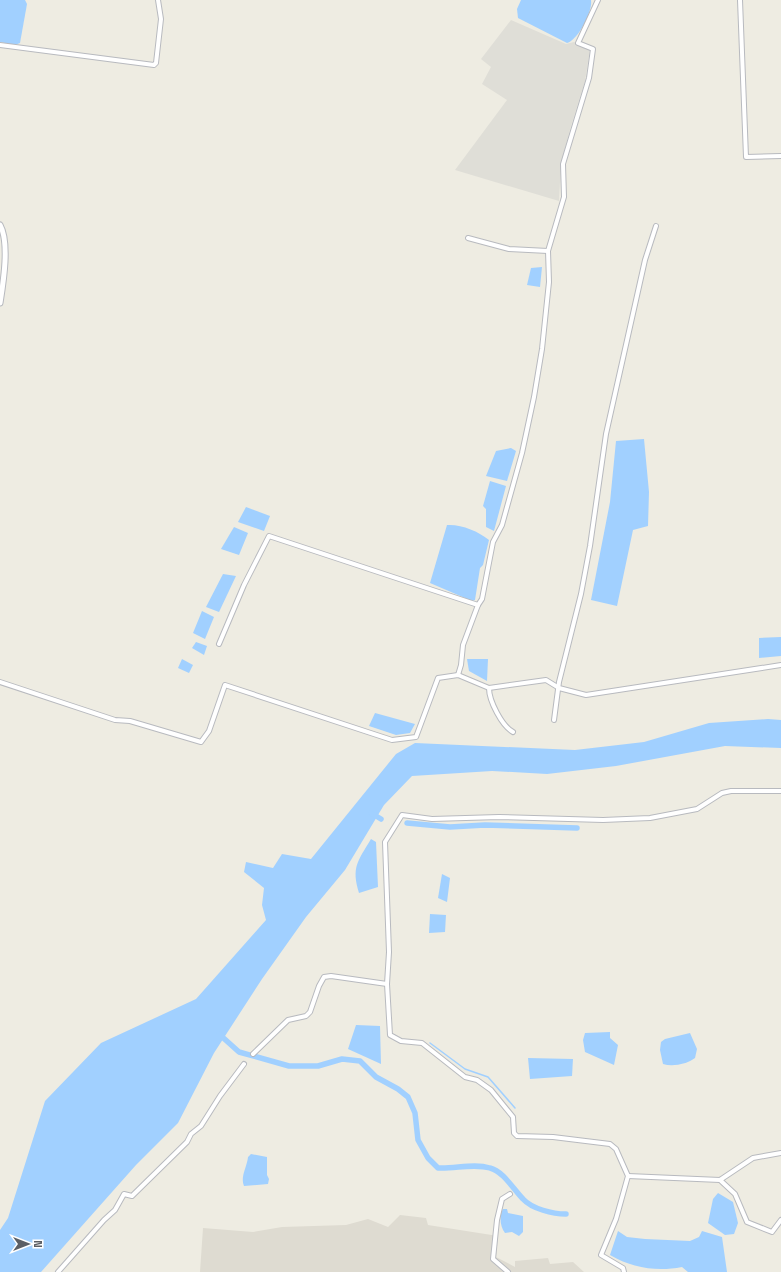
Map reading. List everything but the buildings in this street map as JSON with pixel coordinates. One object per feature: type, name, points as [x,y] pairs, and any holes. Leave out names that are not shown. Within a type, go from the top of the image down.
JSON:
[{"type":"street","points":[[0,45],[154,65],[156,63],[161,19],[158,0]]},
{"type":"street","points":[[458,675],[461,665],[463,645],[478,605],[482,599],[493,542],[502,525],[522,453],[534,397],[542,349],[547,297],[548,251],[564,197],[563,164],[589,78],[593,49],[578,43],[598,0]]},
{"type":"street","points":[[740,0],[746,157],[781,156]]},
{"type":"street","points":[[0,226],[3,235],[5,272],[0,303]]},
{"type":"street","points":[[554,720],[559,688],[590,546],[606,434],[646,260],[656,226]]},
{"type":"street","points":[[468,238],[509,249],[548,251]]},
{"type":"street","points":[[219,644],[244,584],[269,536],[478,605]]},
{"type":"street","points":[[0,682],[115,720],[130,721],[201,742],[209,731],[225,685],[392,740],[416,737],[438,678],[458,675],[489,688],[546,680],[559,688],[586,695],[781,665]]},
{"type":"street","points":[[489,688],[489,693],[498,715],[508,729],[513,732]]},
{"type":"street","points":[[624,1272],[623,1268],[601,1255],[616,1219],[628,1176],[616,1149],[610,1144],[517,1136],[514,1133],[513,1117],[490,1090],[477,1080],[464,1077],[422,1043],[401,1041],[390,1035],[387,984],[389,952],[385,842],[402,815],[432,819],[499,817],[603,820],[650,818],[697,808],[722,793],[731,791],[781,791]]},
{"type":"street","points":[[253,1054],[288,1020],[306,1016],[310,1012],[319,986],[324,977],[331,976],[360,982],[387,984]]},
{"type":"street","points":[[58,1272],[115,1210],[124,1194],[132,1196],[187,1142],[191,1134],[201,1126],[220,1096],[244,1064]]},
{"type":"street","points":[[628,1176],[720,1180],[753,1158],[781,1153]]},
{"type":"street","points":[[720,1180],[735,1194],[747,1222],[772,1232],[781,1220]]},
{"type":"street","points":[[508,1272],[493,1259],[497,1220],[502,1199],[510,1194]]},
{"type":"shaded area","points":[[511,20],[566,44],[574,42],[590,49],[585,81],[561,163],[559,201],[455,170],[507,100],[482,84],[491,67],[481,59]]},
{"type":"shaded area","points":[[400,1215],[426,1218],[428,1225],[498,1236],[496,1257],[515,1267],[515,1261],[548,1258],[550,1264],[573,1262],[584,1272],[200,1272],[203,1228],[253,1232],[282,1227],[346,1225],[368,1219],[388,1227]]},
{"type":"water","points":[[0,0],[25,0],[27,4],[20,43],[15,45],[0,42]]},
{"type":"water","points":[[521,0],[591,0],[591,5],[590,11],[580,31],[576,37],[567,43],[518,18],[517,9]]},
{"type":"water","points":[[542,267],[540,287],[527,285],[531,268]]},
{"type":"water","points":[[644,439],[649,492],[648,526],[633,530],[617,606],[591,600],[610,502],[616,441]]},
{"type":"water","points":[[511,448],[516,451],[507,481],[486,476],[496,451]]},
{"type":"water","points":[[490,481],[506,486],[494,531],[486,527],[486,509],[483,506]]},
{"type":"water","points":[[246,507],[270,516],[264,531],[238,522]]},
{"type":"water","points":[[447,525],[469,529],[489,540],[483,565],[480,568],[475,600],[472,601],[430,583]]},
{"type":"water","points":[[234,527],[248,533],[239,555],[221,549]]},
{"type":"water","points":[[223,574],[236,576],[219,612],[206,607]]},
{"type":"water","points":[[202,611],[214,617],[205,639],[193,633]]},
{"type":"water","points":[[781,637],[781,656],[759,658],[759,638]]},
{"type":"water","points":[[196,642],[207,646],[204,655],[192,648]]},
{"type":"water","points":[[182,659],[193,665],[189,673],[178,668]]},
{"type":"water","points":[[467,659],[488,659],[487,681],[469,671]]},
{"type":"water","points":[[375,713],[415,724],[410,733],[396,735],[369,726]]},
{"type":"water","points":[[768,719],[781,720],[781,748],[725,746],[616,766],[547,774],[492,771],[412,776],[384,805],[345,870],[306,917],[262,979],[214,1053],[178,1123],[136,1165],[41,1272],[0,1272],[0,1230],[8,1218],[45,1101],[101,1043],[196,999],[266,920],[262,905],[264,888],[244,872],[246,862],[273,868],[282,854],[311,859],[396,754],[415,743],[575,750],[644,742],[709,723]]},
{"type":"water","points":[[371,839],[376,842],[378,887],[359,893],[356,877],[357,864]]},
{"type":"water","points":[[442,874],[450,878],[447,902],[438,898]]},
{"type":"water","points":[[430,914],[446,915],[445,932],[429,933]]},
{"type":"water","points":[[356,1025],[380,1026],[381,1064],[348,1049]]},
{"type":"water","points":[[610,1032],[610,1038],[618,1045],[614,1065],[585,1052],[583,1040],[585,1033]]},
{"type":"water","points":[[690,1033],[697,1049],[695,1058],[680,1064],[663,1064],[660,1050],[661,1042],[665,1039]]},
{"type":"water","points":[[528,1058],[573,1059],[572,1076],[530,1079]]},
{"type":"water","points":[[251,1154],[267,1157],[268,1184],[244,1186],[243,1176],[248,1157]]},
{"type":"water","points":[[718,1193],[733,1202],[738,1223],[734,1234],[725,1235],[708,1223],[713,1199]]},
{"type":"water","points":[[503,1209],[507,1209],[508,1213],[523,1216],[523,1232],[519,1236],[512,1232],[505,1233],[503,1230],[501,1218]]},
{"type":"water","points":[[618,1231],[627,1237],[645,1239],[690,1241],[699,1237],[702,1231],[722,1237],[727,1272],[688,1272],[682,1267],[654,1269],[627,1263],[610,1255]]},
{"type":"waterway","points":[[371,813],[381,819]]},
{"type":"waterway","points":[[407,823],[450,827],[485,825],[577,828]]},
{"type":"waterway","points":[[219,1034],[239,1052],[289,1066],[318,1066],[342,1059],[360,1061],[376,1077],[398,1089],[408,1097],[415,1113],[418,1140],[428,1158],[438,1168],[471,1166],[490,1168],[504,1177],[527,1203],[549,1212],[566,1214]]},
{"type":"waterway","points":[[430,1043],[465,1069],[488,1077],[515,1108]]}]
